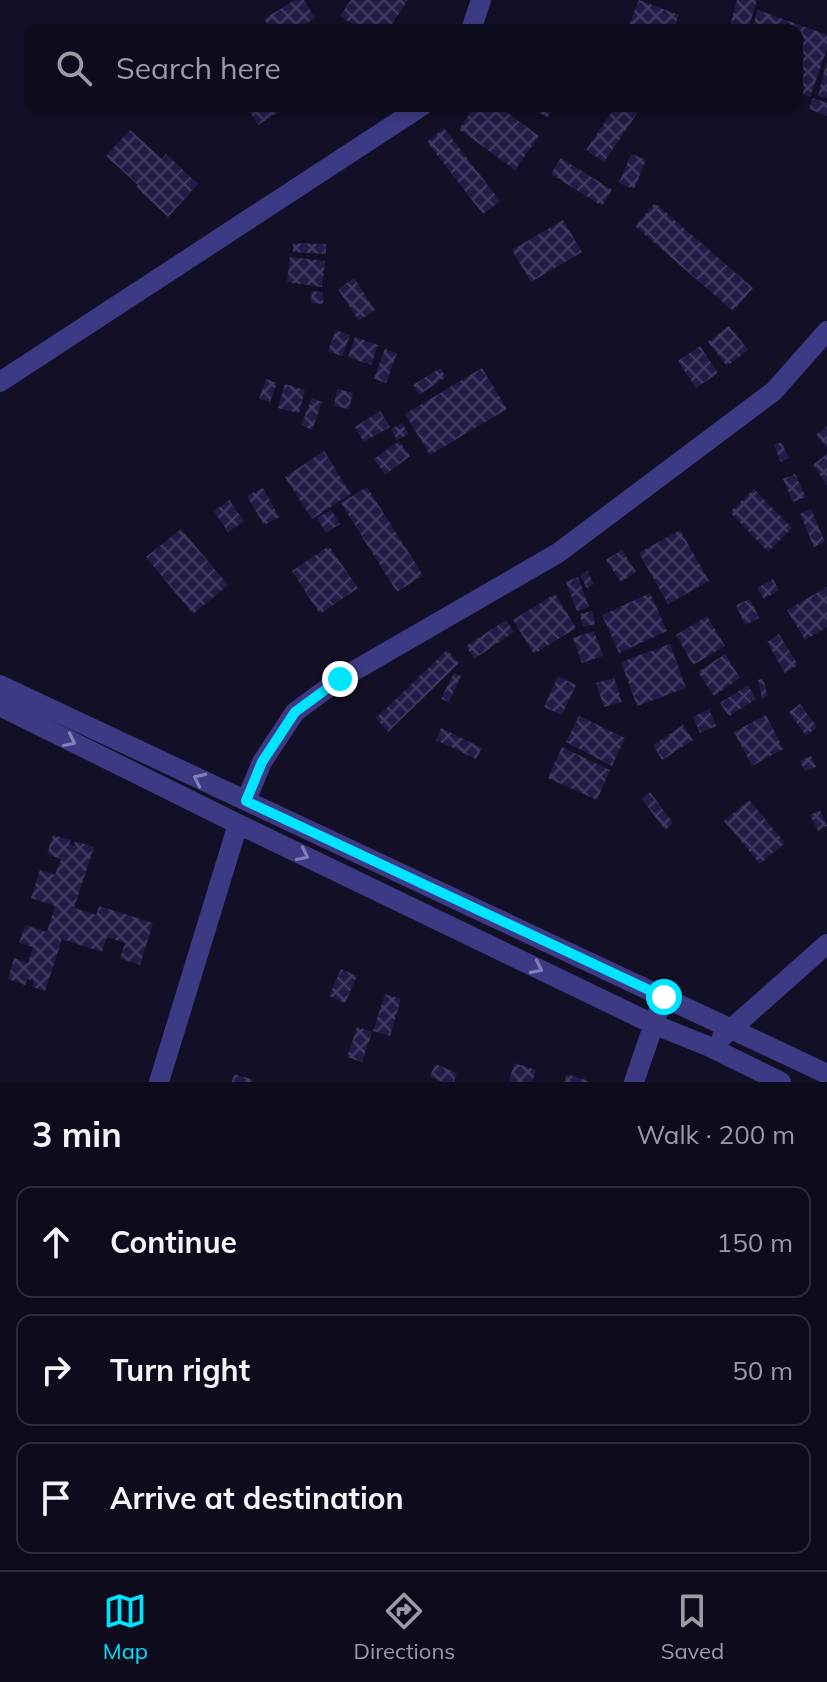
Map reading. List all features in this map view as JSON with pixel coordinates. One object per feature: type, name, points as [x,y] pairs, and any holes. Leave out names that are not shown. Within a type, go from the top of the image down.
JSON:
[{"type":"street","points":[[473,24],[481,0]]},
{"type":"street","points":[[0,382],[413,112]]},
{"type":"street","points":[[246,801],[262,762],[295,712],[340,679],[558,553],[774,391],[827,331]]},
{"type":"street","points":[[0,685],[827,1074]]},
{"type":"street","points":[[0,706],[653,1024],[710,1047],[781,1082]]},
{"type":"street","points":[[159,1082],[238,824]]},
{"type":"street","points":[[710,1047],[827,944]]},
{"type":"street","points":[[634,1082],[664,997]]},
{"type":"building","points":[[295,0],[304,0],[315,18],[306,24],[267,24],[264,19]]},
{"type":"building","points":[[351,0],[408,0],[392,24],[352,24],[340,16]]},
{"type":"building","points":[[639,0],[679,15],[675,24],[629,24]]},
{"type":"building","points":[[737,0],[757,0],[750,24],[731,24]]},
{"type":"building","points":[[758,10],[797,24],[753,24]]},
{"type":"building","points":[[803,26],[827,35],[827,49],[810,97],[803,94]]},
{"type":"building","points":[[827,64],[827,98],[818,96]]},
{"type":"building","points":[[813,98],[827,103],[827,116],[809,109]]},
{"type":"building","points":[[250,112],[279,112],[258,125]]},
{"type":"building","points":[[471,112],[506,112],[539,136],[515,170],[459,129]]},
{"type":"building","points":[[612,112],[638,112],[604,162],[586,150]]},
{"type":"building","points":[[444,128],[500,201],[483,214],[427,142]]},
{"type":"building","points":[[130,130],[162,159],[166,154],[198,184],[168,217],[106,156]]},
{"type":"building","points":[[631,154],[646,160],[634,189],[619,183]]},
{"type":"building","points":[[561,158],[612,190],[602,206],[551,174]]},
{"type":"building","points":[[655,203],[753,288],[733,311],[635,226]]},
{"type":"building","points":[[563,220],[582,252],[531,282],[512,250]]},
{"type":"building","points":[[293,243],[326,244],[326,254],[293,252]]},
{"type":"building","points":[[290,257],[325,261],[322,287],[287,282]]},
{"type":"building","points":[[354,278],[375,310],[359,321],[338,289]]},
{"type":"building","points":[[312,291],[323,292],[323,304],[311,303]]},
{"type":"building","points":[[729,326],[748,350],[727,366],[708,342]]},
{"type":"building","points":[[336,330],[350,335],[342,356],[328,351]]},
{"type":"building","points":[[355,337],[378,345],[371,365],[348,357]]},
{"type":"building","points":[[700,346],[718,373],[696,388],[678,361]]},
{"type":"building","points":[[385,349],[397,353],[386,383],[374,379]]},
{"type":"building","points":[[440,368],[446,377],[419,395],[413,385]]},
{"type":"building","points":[[482,368],[507,409],[430,455],[405,414]]},
{"type":"building","points":[[266,379],[277,383],[270,402],[259,399]]},
{"type":"building","points":[[285,384],[305,390],[299,413],[278,408]]},
{"type":"building","points":[[337,389],[353,393],[349,409],[334,406]]},
{"type":"building","points":[[312,398],[322,402],[312,430],[301,425]]},
{"type":"building","points":[[380,411],[390,427],[364,442],[355,427]]},
{"type":"building","points":[[402,423],[409,434],[397,440],[391,429]]},
{"type":"building","points":[[827,426],[827,448],[816,435]]},
{"type":"building","points":[[399,441],[410,456],[385,475],[374,459]]},
{"type":"building","points":[[781,442],[789,458],[781,462],[774,445]]},
{"type":"building","points":[[324,451],[351,494],[312,519],[285,477]]},
{"type":"building","points":[[827,454],[827,485],[813,465]]},
{"type":"building","points":[[795,474],[806,497],[793,502],[783,479]]},
{"type":"building","points":[[367,487],[423,575],[397,592],[341,503]]},
{"type":"building","points":[[263,488],[279,517],[264,525],[247,496]]},
{"type":"building","points":[[754,489],[792,528],[768,552],[730,512]]},
{"type":"building","points":[[229,500],[244,521],[228,532],[214,511]]},
{"type":"building","points":[[811,509],[825,542],[814,547],[800,514]]},
{"type":"building","points":[[331,510],[340,524],[326,533],[317,518]]},
{"type":"building","points":[[181,529],[228,585],[193,614],[146,557]]},
{"type":"building","points":[[680,530],[709,581],[668,604],[639,553]]},
{"type":"building","points":[[329,546],[358,588],[320,614],[292,571]]},
{"type":"building","points":[[622,550],[636,572],[621,582],[606,560]]},
{"type":"building","points":[[587,571],[594,584],[587,588],[580,575]]},
{"type":"building","points":[[578,577],[589,607],[577,611],[566,582]]},
{"type":"building","points":[[773,579],[779,590],[764,599],[757,588]]},
{"type":"building","points":[[827,587],[827,627],[805,640],[787,610]]},
{"type":"building","points":[[650,593],[667,631],[619,653],[602,615]]},
{"type":"building","points":[[555,594],[576,628],[534,654],[513,620]]},
{"type":"building","points":[[750,599],[759,618],[745,625],[736,605]]},
{"type":"building","points":[[592,611],[595,624],[583,627],[580,614]]},
{"type":"building","points":[[707,616],[725,646],[693,665],[676,635]]},
{"type":"building","points":[[506,620],[514,632],[474,659],[466,646]]},
{"type":"building","points":[[594,631],[603,656],[582,663],[573,638]]},
{"type":"building","points":[[779,634],[798,665],[785,673],[767,642]]},
{"type":"building","points":[[670,644],[686,688],[637,706],[621,662]]},
{"type":"building","points":[[447,650],[459,663],[388,732],[376,718]]},
{"type":"building","points":[[725,654],[740,678],[714,696],[698,672]]},
{"type":"building","points":[[454,673],[461,676],[449,702],[441,699]]},
{"type":"building","points":[[558,676],[576,685],[562,715],[544,707]]},
{"type":"building","points":[[614,678],[622,702],[604,707],[596,683]]},
{"type":"building","points":[[763,679],[768,696],[762,698],[758,680]]},
{"type":"building","points":[[748,685],[756,699],[729,716],[720,703]]},
{"type":"building","points":[[800,704],[817,727],[806,736],[789,712]]},
{"type":"building","points":[[709,709],[716,726],[700,733],[693,717]]},
{"type":"building","points":[[766,715],[783,749],[752,766],[734,732]]},
{"type":"building","points":[[579,716],[625,738],[612,766],[566,742]]},
{"type":"building","points":[[683,725],[693,740],[662,760],[653,745]]},
{"type":"building","points":[[441,728],[482,748],[476,759],[436,740]]},
{"type":"building","points":[[562,747],[610,770],[597,800],[548,778]]},
{"type":"building","points":[[811,756],[816,767],[805,771],[800,761]]},
{"type":"building","points":[[650,792],[673,823],[665,830],[642,799]]},
{"type":"building","points":[[749,800],[785,843],[760,864],[724,821]]},
{"type":"building","points":[[820,810],[827,826],[818,831],[810,815]]},
{"type":"building","points":[[53,835],[71,840],[69,844],[74,846],[75,841],[94,847],[74,908],[96,915],[99,906],[153,923],[140,965],[120,958],[125,943],[107,937],[102,952],[62,939],[45,991],[32,987],[34,981],[27,979],[25,985],[8,979],[14,958],[28,963],[33,947],[19,943],[25,925],[47,932],[55,906],[31,898],[40,870],[55,875],[61,859],[47,854]]},
{"type":"building","points":[[341,969],[357,976],[345,1003],[329,996]]},
{"type":"building","points":[[385,994],[401,999],[390,1036],[373,1031]]},
{"type":"building","points":[[357,1027],[372,1032],[362,1062],[347,1057]]},
{"type":"building","points":[[514,1063],[536,1070],[532,1082],[509,1082]]},
{"type":"building","points":[[435,1064],[457,1073],[454,1082],[430,1077]]},
{"type":"building","points":[[234,1074],[254,1080],[232,1082]]},
{"type":"building","points":[[567,1074],[589,1081],[589,1082],[564,1082]]},
{"type":"route","points":[[340,679],[295,712],[262,762],[246,801],[664,997]]}]
